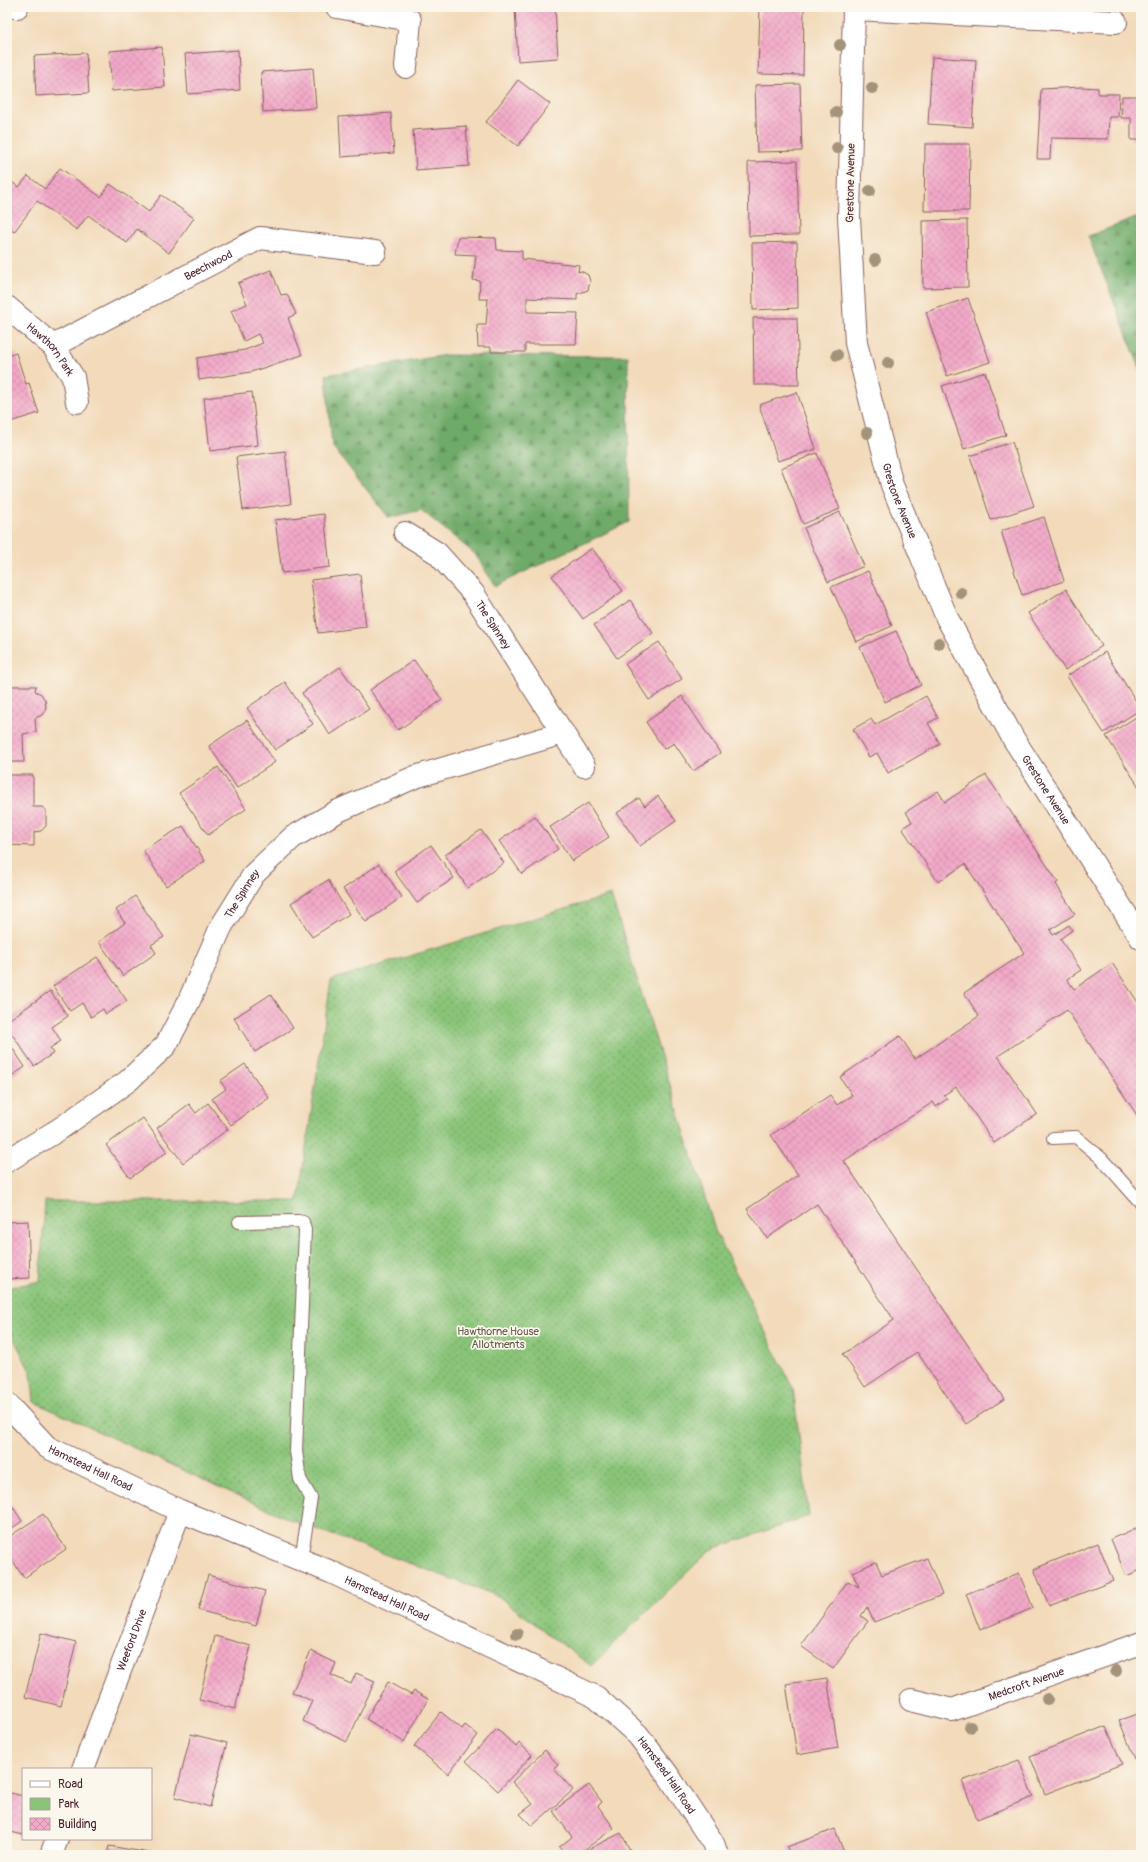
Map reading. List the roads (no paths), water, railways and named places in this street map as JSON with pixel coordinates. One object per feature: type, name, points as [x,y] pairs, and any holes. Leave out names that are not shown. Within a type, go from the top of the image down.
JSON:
[{"type":"street","points":[[7,7],[17,7]]},
{"type":"street","points":[[337,7],[410,20],[406,67]]},
{"type":"street","points":[[854,8],[1116,22]]},
{"type":"street","name":"Grestone Avenue","points":[[854,8],[849,217],[856,343],[892,485],[947,618],[954,631],[1013,738],[1141,938]]},
{"type":"street","name":"Beechwood","points":[[53,346],[260,238],[375,252]]},
{"type":"street","name":"Hawthorn Park","points":[[7,307],[53,346],[73,377],[77,402]]},
{"type":"street","name":"The Spinney","points":[[405,533],[437,553],[473,593],[584,766]]},
{"type":"street","name":"The Spinney","points":[[7,1161],[58,1130],[128,1081],[166,1045],[188,1003],[221,927],[254,874],[293,837],[338,811],[415,777],[563,733]]},
{"type":"street","name":"Hamstead Hall Road","points":[[7,1404],[47,1447],[180,1511],[300,1559],[596,1697],[638,1735],[668,1775],[713,1843],[717,1855]]},
{"type":"street","name":"Weeford Drive","points":[[83,1768],[180,1511]]},
{"type":"street","name":"Medcroft Avenue","points":[[911,1700],[952,1710],[1141,1643]]},
{"type":"street","points":[[51,1855],[57,1840]]},
{"type":"lane","points":[[1054,1138],[1076,1137],[1101,1158],[1141,1203]]},
{"type":"lane","points":[[239,1222],[303,1222],[305,1230],[296,1451],[300,1479],[311,1498],[300,1559]]},
{"type":"park label","name":"Hawthorne House Allotments","points":[[498,1337]]}]
